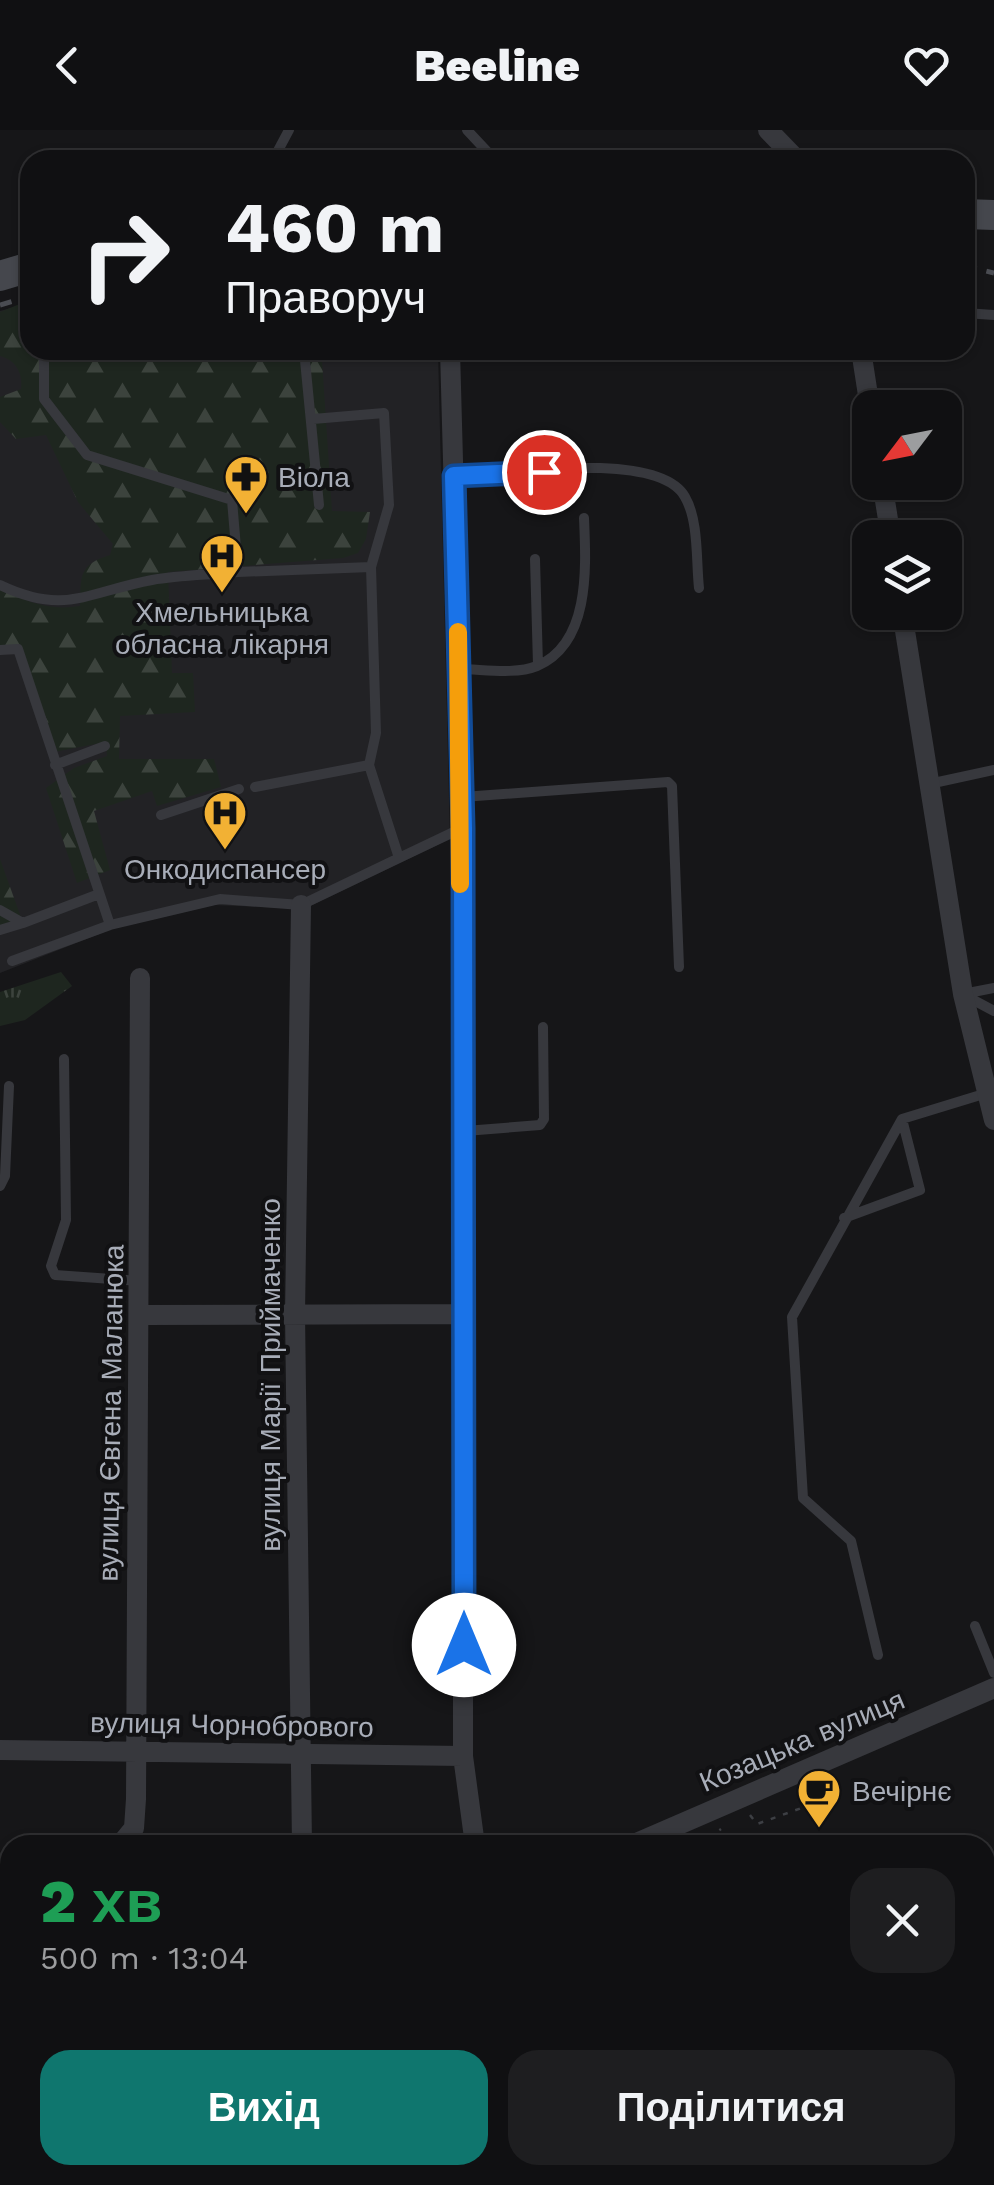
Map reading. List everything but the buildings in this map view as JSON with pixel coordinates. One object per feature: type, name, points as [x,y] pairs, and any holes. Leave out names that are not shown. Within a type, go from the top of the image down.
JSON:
[{"type":"street","points":[[768,130],[787,150]]},
{"type":"street","points":[[450,360],[463,828],[464,1756],[475,1835]]},
{"type":"street","points":[[863,360],[868,390]]},
{"type":"street","points":[[905,630],[963,994],[994,1120]]},
{"type":"street","name":"вулиця Марії Приймаченко","points":[[301,905],[295,1314],[302,1835]]},
{"type":"street","name":"вулиця Євгена Маланюка","points":[[128,1835],[134,1828],[141,1315],[140,978]]},
{"type":"street","points":[[141,1315],[464,1314]]},
{"type":"street","name":"Козацька вулиця","points":[[655,1835],[994,1688]]},
{"type":"street","name":"вулиця Чорнобрового","points":[[0,1750],[464,1756]]},
{"type":"lane","points":[[467,130],[486,150]]},
{"type":"lane","points":[[44,360],[44,399],[87,454],[232,500],[238,572]]},
{"type":"lane","points":[[305,360],[319,505]]},
{"type":"lane","points":[[313,419],[384,413],[390,506],[371,567],[376,732],[369,765],[398,858]]},
{"type":"lane","points":[[454,476],[604,468],[664,478],[685,497],[691,514],[699,588]]},
{"type":"lane","points":[[459,670],[538,665],[556,649],[578,616],[584,583],[584,518]]},
{"type":"lane","points":[[535,559],[538,665]]},
{"type":"lane","points":[[0,584],[30,599],[58,603],[154,580],[371,567]]},
{"type":"lane","points":[[0,650],[18,649],[110,925]]},
{"type":"lane","points":[[54,765],[105,746]]},
{"type":"lane","points":[[256,787],[369,765]]},
{"type":"lane","points":[[929,784],[994,770]]},
{"type":"lane","points":[[462,798],[668,782],[672,786],[679,967]]},
{"type":"lane","points":[[161,814],[238,790]]},
{"type":"lane","points":[[12,962],[110,925],[220,899],[301,905],[463,828]]},
{"type":"lane","points":[[0,930],[99,894]]},
{"type":"lane","points":[[0,910],[38,934]]},
{"type":"lane","points":[[963,994],[994,988]]},
{"type":"lane","points":[[963,994],[994,1011]]},
{"type":"lane","points":[[464,1131],[540,1125],[544,1120],[543,1026]]},
{"type":"lane","points":[[64,1059],[66,1220],[50,1266],[55,1275],[67,1278],[141,1280]]},
{"type":"lane","points":[[0,1186],[5,1176],[9,1086]]},
{"type":"lane","points":[[878,1655],[851,1542],[803,1498],[792,1317],[843,1218],[902,1118],[987,1093]]},
{"type":"lane","points":[[843,1218],[920,1190],[902,1118]]},
{"type":"lane","points":[[974,1626],[994,1672]]},
{"type":"path","points":[[746,1810],[756,1824],[812,1808],[802,1786]]},
{"type":"shaded area","name":"Хмельницька обласна лікарня","points":[[20,306],[20,360],[438,360],[450,839],[304,909],[214,905],[112,929],[0,973],[0,311]]},
{"type":"green space","points":[[20,304],[20,360],[322,360],[332,511],[370,512],[366,539],[358,553],[343,558],[168,572],[172,673],[193,673],[195,712],[120,716],[119,759],[214,759],[221,787],[157,806],[152,791],[94,811],[110,870],[77,883],[46,788],[74,768],[107,756],[106,742],[54,752],[21,647],[0,647],[0,589],[39,604],[80,606],[83,573],[92,563],[110,555],[113,544],[78,502],[46,435],[16,439],[0,422],[0,397],[21,389],[21,383],[14,364],[0,356],[0,312]]},
{"type":"green space","points":[[0,859],[23,923],[0,930]]},
{"type":"green space","points":[[61,972],[72,986],[25,1020],[0,1026],[0,992]]},
{"type":"railway","points":[[975,268],[994,273]]},
{"type":"railway","points":[[0,305],[20,299]]},
{"type":"slow traffic","points":[[458,632],[463,828],[460,884]]},
{"type":"place","name":"Віола","points":[[246,515]]},
{"type":"place","name":"Хмельницька обласна лікарня","points":[[222,594]]},
{"type":"place","name":"Онкодиспансер","points":[[225,851]]},
{"type":"place","name":"Вечірнє","points":[[819,1829]]},
{"type":"route","points":[[464,1645],[460,864],[463,828],[454,476],[544,472]]}]
